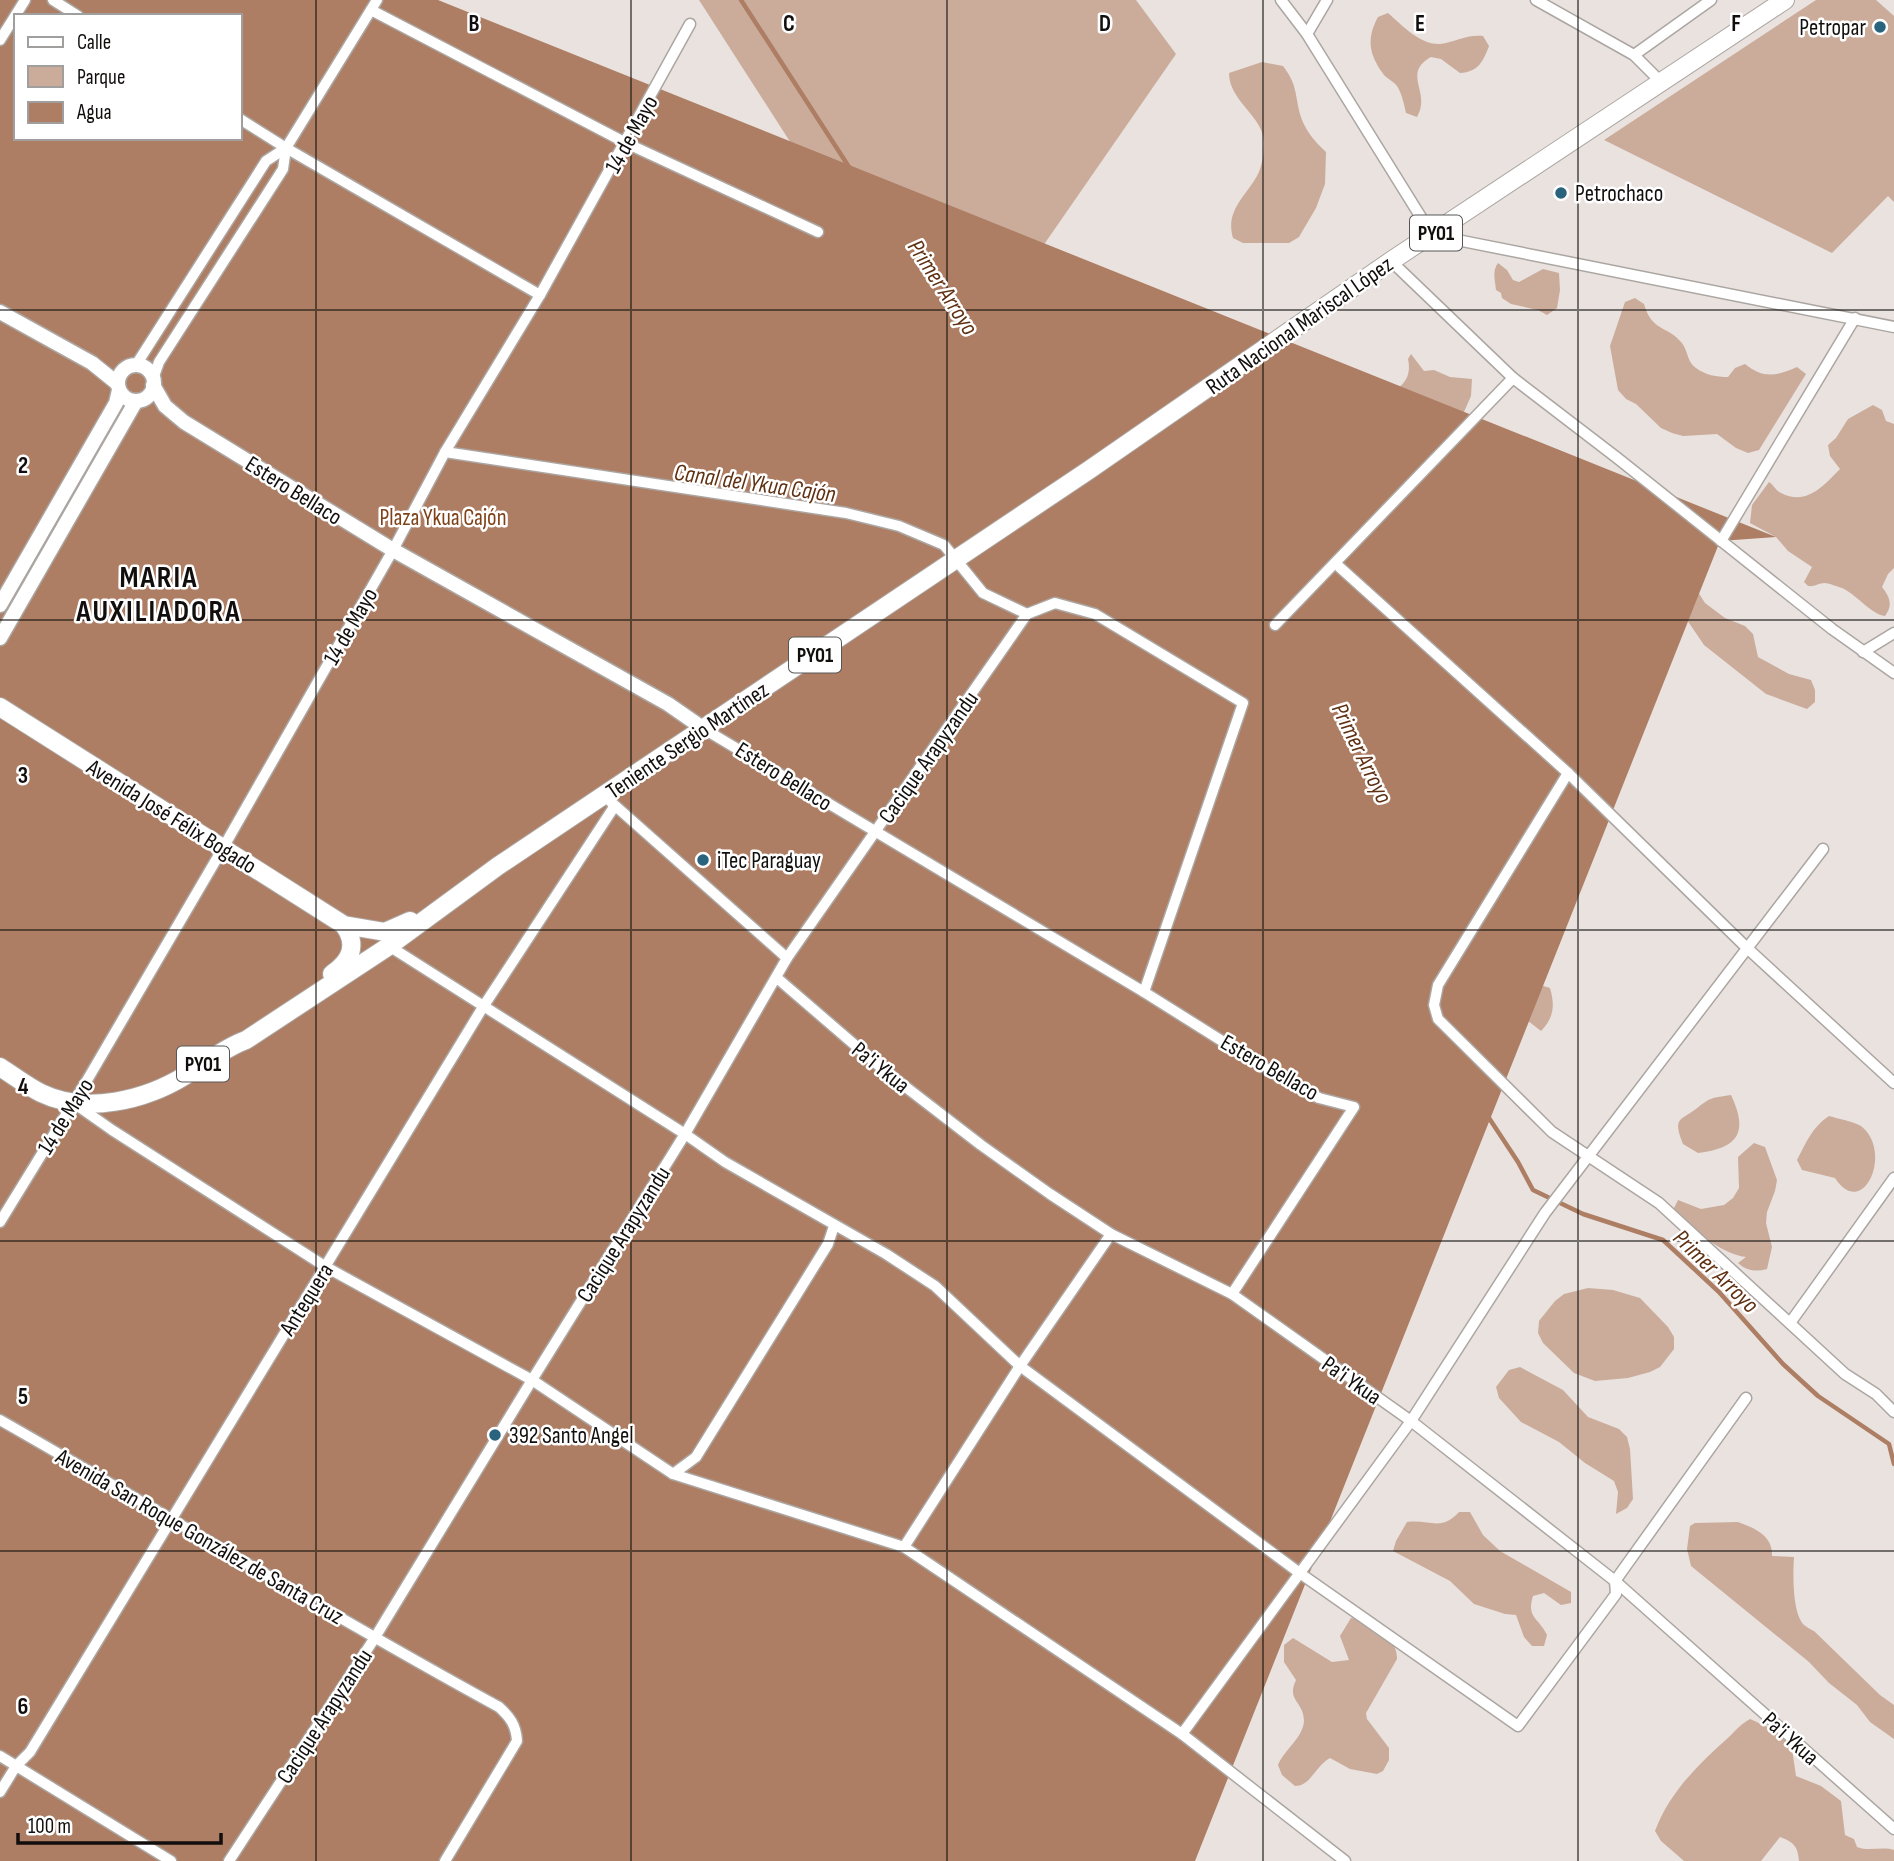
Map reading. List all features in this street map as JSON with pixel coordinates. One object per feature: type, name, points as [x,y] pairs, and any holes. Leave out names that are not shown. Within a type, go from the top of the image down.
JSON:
[{"type":"highway","name":"Ruta Nacional Mariscal López","points":[[1024,514],[1391,261],[1785,0]]},
{"type":"highway","name":"Teniente Sergio Martínez","points":[[389,946],[498,866],[610,801],[704,729],[1024,514]]},
{"type":"highway","name":"Avenida José Félix Bogado","points":[[0,707],[344,925]]},
{"type":"highway","points":[[344,925],[385,932],[403,926],[498,866]]},
{"type":"highway","points":[[229,1046],[243,1033],[342,967],[351,948],[351,934],[344,925]]},
{"type":"highway","name":"PY01","points":[[0,1068],[43,1094],[73,1102],[98,1104],[126,1100],[184,1077],[229,1046],[246,1040],[389,946]]},
{"type":"street","points":[[53,0],[75,14]]},
{"type":"street","points":[[1281,0],[1307,34],[1432,235],[1893,327]]},
{"type":"street","points":[[1307,34],[1327,0]]},
{"type":"street","points":[[1536,0],[1634,55],[1662,83]]},
{"type":"street","points":[[1634,55],[1711,0]]},
{"type":"street","points":[[0,638],[140,400],[152,391],[159,362],[283,169],[286,148],[374,5],[626,143],[818,232]]},
{"type":"street","points":[[0,40],[14,18]]},
{"type":"street","name":"14 de Mayo","points":[[0,1222],[223,849],[393,550],[445,452],[540,295],[690,24]]},
{"type":"street","points":[[242,120],[540,295]]},
{"type":"street","points":[[0,605],[116,403],[121,373],[133,366],[266,161],[286,148]]},
{"type":"street","points":[[1391,261],[1513,378],[1863,652],[1894,673]]},
{"type":"street","points":[[0,312],[92,363],[127,398],[166,405]]},
{"type":"street","points":[[1721,541],[1855,318]]},
{"type":"street","points":[[92,363],[147,369],[153,382]]},
{"type":"street","points":[[1275,625],[1513,378]]},
{"type":"street","name":"Estero Bellaco","points":[[153,382],[166,405],[184,422],[393,550],[668,704],[704,729],[1144,992],[1273,1073],[1319,1098],[1354,1107],[1232,1294]]},
{"type":"street","points":[[445,452],[846,513],[899,526],[944,545],[982,593],[1027,614],[1055,603],[1094,614],[1242,703],[1144,992]]},
{"type":"street","points":[[1335,563],[1569,773],[1747,948],[1894,1083]]},
{"type":"street","name":"Cacique Arapyzandu","points":[[229,1861],[374,1639],[685,1134],[787,958],[1027,614]]},
{"type":"street","points":[[1863,652],[1894,633]]},
{"type":"street","points":[[1569,773],[1438,985],[1434,1005],[1438,1019],[1552,1132],[1659,1203],[1845,1374],[1876,1394],[1894,1412]]},
{"type":"street","points":[[610,801],[787,958]]},
{"type":"street","name":"Antequera","points":[[0,1792],[16,1766],[30,1752],[610,801]]},
{"type":"street","points":[[1182,1734],[1411,1421],[1559,1193],[1823,849]]},
{"type":"street","points":[[389,946],[685,1134],[724,1162],[886,1254],[935,1286],[1020,1366],[1301,1574],[1518,1726],[1616,1594],[1615,1581],[1746,1398]]},
{"type":"street","name":"Pa'i Ykua","points":[[777,978],[885,1071],[981,1145],[1111,1234],[1232,1294],[1411,1421],[1615,1581],[1894,1829]]},
{"type":"street","points":[[73,1102],[112,1130],[326,1267],[532,1380],[673,1474],[904,1547],[1182,1734],[1345,1861]]},
{"type":"street","points":[[1790,1323],[1894,1178]]},
{"type":"street","points":[[673,1474],[696,1457],[828,1244],[834,1226]]},
{"type":"street","points":[[904,1547],[1020,1366],[1111,1234]]},
{"type":"street","name":"Avenida San Roque González de Santa Cruz","points":[[0,1420],[171,1517],[374,1639],[499,1707],[516,1728],[517,1741],[445,1861]]},
{"type":"street","points":[[0,1756],[171,1861]]},
{"type":"green space","points":[[699,0],[1136,0],[1176,54],[982,334],[812,176]]},
{"type":"green space","points":[[1816,0],[1876,0],[1894,16],[1894,202],[1888,196],[1832,253],[1604,140]]},
{"type":"green space","points":[[1388,13],[1425,41],[1440,44],[1483,36],[1489,46],[1479,65],[1471,71],[1460,73],[1441,59],[1431,57],[1422,63],[1417,77],[1421,108],[1417,117],[1406,113],[1397,86],[1384,75],[1372,54],[1374,25],[1378,17]]},
{"type":"green space","points":[[1262,62],[1283,66],[1288,72],[1304,125],[1326,152],[1325,184],[1316,208],[1299,237],[1289,243],[1243,243],[1233,238],[1231,228],[1234,212],[1259,172],[1264,144],[1263,134],[1235,93],[1229,73]]},
{"type":"green space","points":[[1498,263],[1507,270],[1513,280],[1519,282],[1543,269],[1559,273],[1557,308],[1547,315],[1538,310],[1511,304],[1502,298],[1501,293],[1496,290],[1495,269]]},
{"type":"green space","points":[[1635,298],[1644,304],[1656,324],[1682,343],[1691,363],[1703,372],[1728,377],[1735,368],[1745,364],[1764,374],[1777,374],[1797,367],[1806,374],[1759,450],[1748,453],[1717,434],[1683,436],[1672,433],[1661,428],[1618,390],[1610,346],[1625,302]]},
{"type":"green space","points":[[1411,354],[1424,371],[1434,370],[1450,377],[1472,379],[1471,396],[1460,421],[1389,396],[1405,380]]},
{"type":"green space","points":[[1873,405],[1882,410],[1886,421],[1894,424],[1894,568],[1882,587],[1890,601],[1885,616],[1875,612],[1842,588],[1825,583],[1808,586],[1804,582],[1812,567],[1788,551],[1776,537],[1750,523],[1752,505],[1769,482],[1781,493],[1799,497],[1807,496],[1827,482],[1840,469],[1830,456],[1828,445],[1848,419]]},
{"type":"green space","points":[[1686,573],[1705,603],[1725,618],[1745,626],[1753,634],[1758,657],[1789,674],[1811,680],[1815,690],[1815,702],[1807,709],[1766,694],[1704,645],[1685,617]]},
{"type":"green space","points":[[1518,978],[1550,988],[1552,1011],[1549,1021],[1541,1031],[1523,1017]]},
{"type":"green space","points":[[1731,1095],[1739,1119],[1739,1129],[1731,1142],[1712,1151],[1698,1153],[1683,1144],[1678,1129],[1679,1121],[1708,1100]]},
{"type":"green space","points":[[1829,1116],[1861,1126],[1871,1137],[1875,1165],[1871,1178],[1856,1192],[1846,1189],[1835,1178],[1802,1170],[1797,1160],[1814,1130]]},
{"type":"green space","points":[[1754,1143],[1765,1147],[1777,1180],[1766,1223],[1772,1247],[1767,1269],[1759,1270],[1741,1266],[1738,1263],[1746,1257],[1716,1245],[1673,1210],[1678,1200],[1701,1209],[1724,1205],[1733,1198],[1739,1188],[1738,1157]]},
{"type":"green space","points":[[1588,1288],[1613,1290],[1640,1298],[1668,1327],[1674,1337],[1674,1349],[1660,1367],[1628,1378],[1595,1381],[1574,1373],[1543,1343],[1538,1333],[1539,1321],[1555,1301],[1564,1294]]},
{"type":"green space","points":[[1520,1367],[1563,1390],[1588,1417],[1619,1429],[1627,1437],[1633,1499],[1627,1508],[1616,1514],[1618,1492],[1614,1481],[1559,1442],[1521,1422],[1499,1398],[1496,1387],[1509,1370]]},
{"type":"green space","points":[[1459,1512],[1470,1512],[1483,1535],[1500,1551],[1571,1592],[1571,1603],[1561,1605],[1544,1593],[1533,1596],[1532,1614],[1547,1635],[1544,1646],[1532,1646],[1524,1637],[1516,1615],[1474,1604],[1450,1581],[1393,1551],[1407,1522],[1441,1523]]},
{"type":"green space","points":[[1738,1522],[1766,1538],[1772,1556],[1794,1557],[1794,1592],[1800,1619],[1894,1705],[1894,1739],[1870,1722],[1857,1705],[1829,1683],[1809,1662],[1691,1566],[1687,1549],[1690,1526],[1695,1523]]},
{"type":"green space","points":[[1351,1618],[1383,1634],[1396,1651],[1397,1659],[1366,1713],[1367,1719],[1389,1748],[1389,1760],[1383,1771],[1377,1774],[1350,1769],[1330,1758],[1305,1783],[1295,1786],[1282,1775],[1278,1765],[1300,1733],[1304,1721],[1293,1692],[1296,1680],[1284,1662],[1284,1645],[1293,1638],[1332,1662],[1349,1660],[1340,1636]]},
{"type":"green space","points":[[1750,1719],[1791,1742],[1796,1776],[1821,1786],[1841,1801],[1845,1835],[1854,1839],[1857,1847],[1894,1850],[1894,1861],[1799,1861],[1794,1846],[1780,1837],[1761,1861],[1684,1861],[1661,1841],[1655,1831],[1677,1791],[1707,1757]]},
{"type":"water","name":"Canal del Ykua Cajón","points":[[0,0],[438,0],[1776,537],[1720,541],[1195,1861],[0,1861]]},
{"type":"waterway","name":"Primer Arroyo","points":[[741,0],[849,167]]},
{"type":"waterway","name":"Primer Arroyo","points":[[1487,1115],[1533,1190],[1583,1214],[1663,1240],[1719,1292],[1783,1364],[1818,1396],[1889,1444],[1894,1464]]},
{"type":"place","name":"Petropar","points":[[1880,27]]},
{"type":"place","name":"Petrochaco","points":[[1561,193]]},
{"type":"place","name":"iTec Paraguay","points":[[703,860]]},
{"type":"place","name":"392 Santo Angel","points":[[495,1435]]},
{"type":"district","name":"MARIA AUXILIADORA","points":[[159,594]]},
{"type":"park label","name":"Plaza Ykua Cajón","points":[[443,517]]}]
